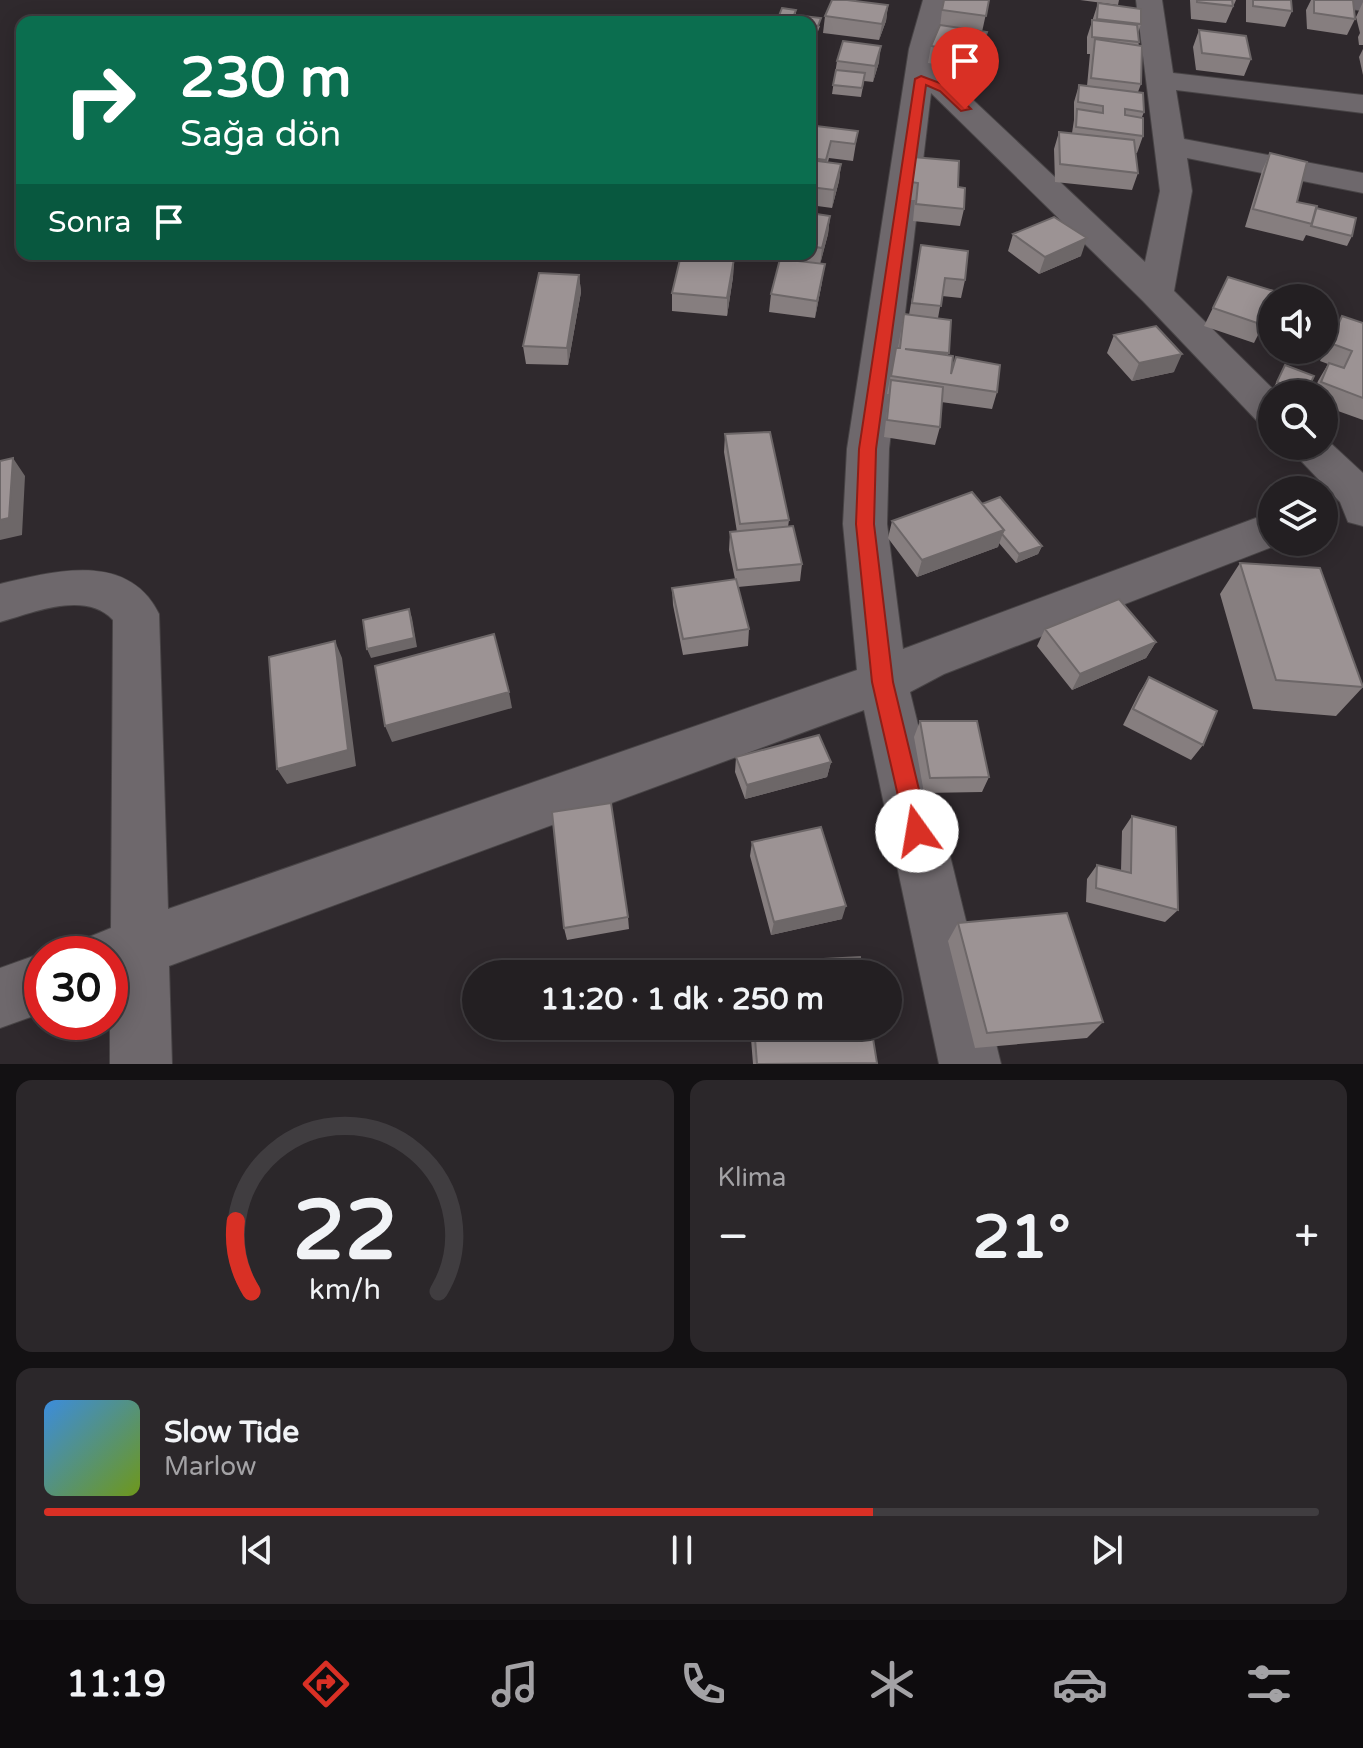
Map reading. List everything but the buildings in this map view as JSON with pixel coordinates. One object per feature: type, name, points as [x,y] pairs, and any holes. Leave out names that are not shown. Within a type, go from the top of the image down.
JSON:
[{"type":"street","points":[[936,0],[923,49],[868,449],[865,524],[883,682],[970,1064]]},
{"type":"street","points":[[1149,0],[1176,191],[1156,293]]},
{"type":"street","points":[[1334,0],[1363,3]]},
{"type":"street","points":[[921,79],[944,88],[1156,293],[1258,398]]},
{"type":"street","points":[[1160,80],[1363,104]]},
{"type":"street","points":[[1170,145],[1363,183]]},
{"type":"street","points":[[1319,460],[1353,502]]},
{"type":"street","points":[[128,952],[883,682],[927,660],[1258,534]]},
{"type":"street","points":[[0,603],[62,589],[91,587],[117,594],[136,614],[126,936]]},
{"type":"street","points":[[128,974],[141,1064]]},
{"type":"street","points":[[0,998],[24,989]]},
{"type":"route","points":[[917,831],[883,682],[869,583],[865,524],[868,449],[921,79],[944,88],[965,109]]}]
